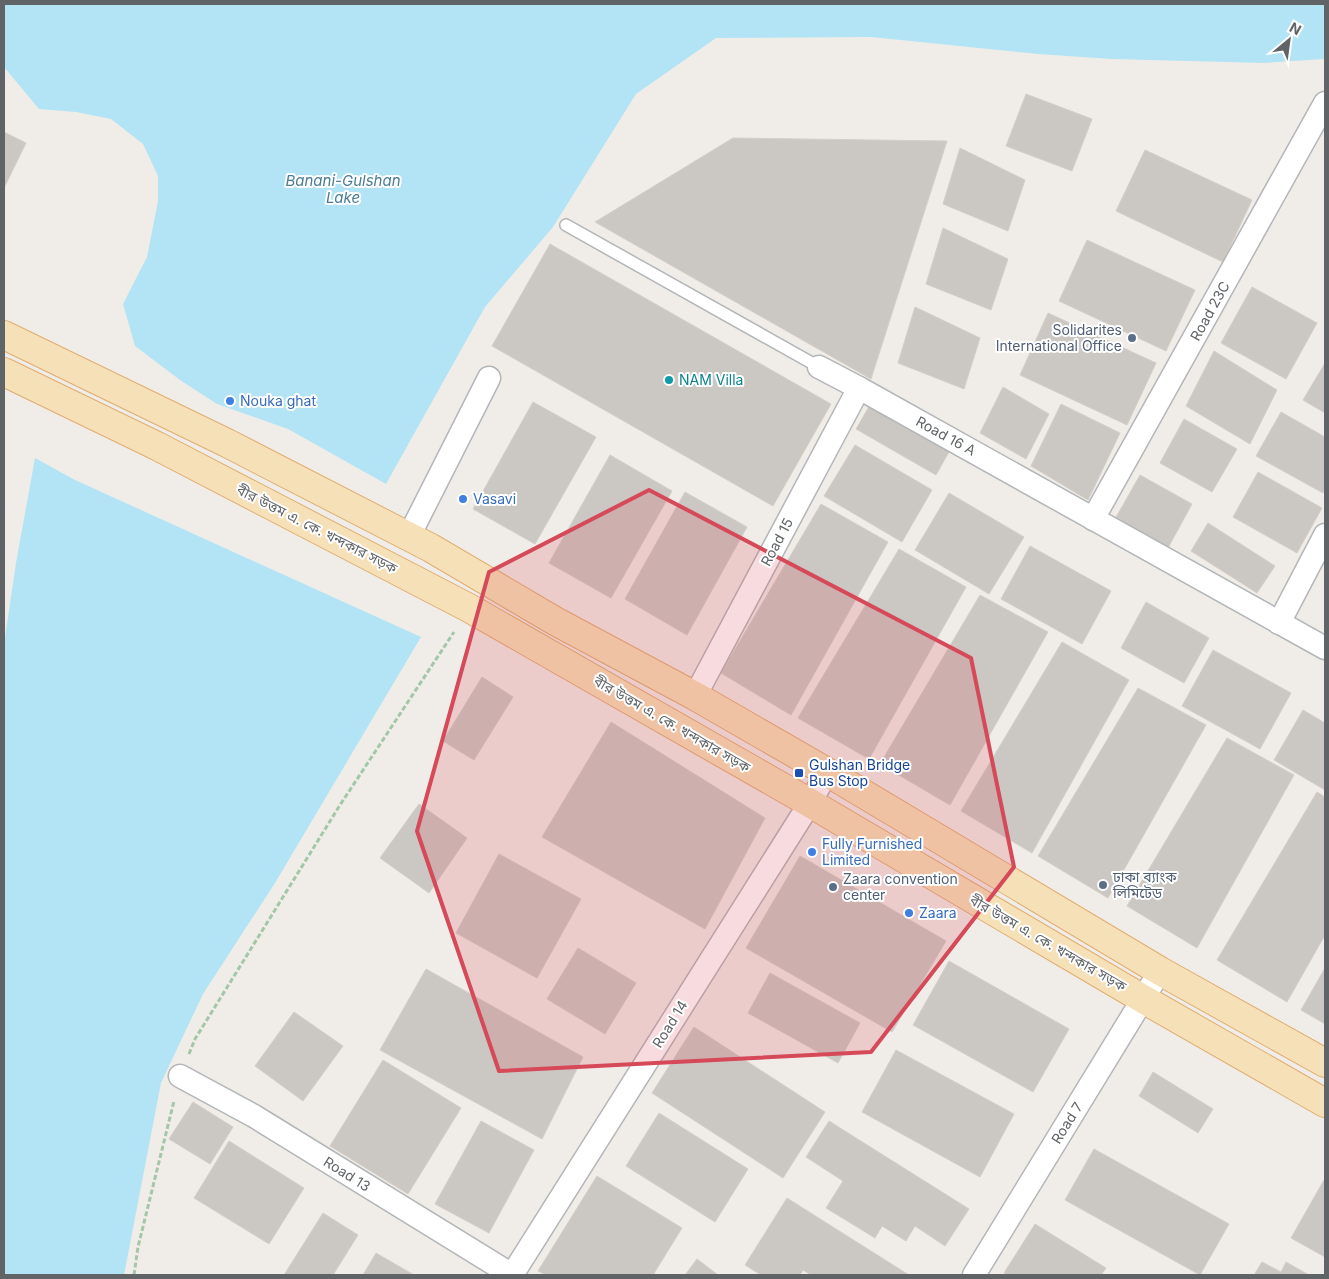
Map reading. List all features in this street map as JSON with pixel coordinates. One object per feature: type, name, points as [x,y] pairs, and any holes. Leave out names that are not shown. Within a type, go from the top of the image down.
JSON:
[{"type":"main road","points":[[4,335],[227,443],[432,548],[556,621],[695,696],[827,772],[1160,971],[1325,1063]]},
{"type":"main road","name":"বীর উত্তম এ. কে. খন্দকার সড়ক","points":[[4,372],[157,446],[469,608],[810,803],[1143,999],[1325,1103]]},
{"type":"street","name":"Road 23C","points":[[1093,519],[1325,103]]},
{"type":"street","name":"Road 16 A","points":[[819,367],[1325,648]]},
{"type":"street","points":[[408,536],[489,378]]},
{"type":"street","name":"Road 15","points":[[695,696],[859,388]]},
{"type":"street","points":[[1278,623],[1325,534]]},
{"type":"street","name":"Road 14","points":[[512,1275],[810,803],[827,772]]},
{"type":"street","name":"Road 7","points":[[974,1275],[1160,971]]},
{"type":"street","name":"Road 13","points":[[180,1076],[254,1116],[512,1275]]},
{"type":"lane","name":"Road 16 A","points":[[566,225],[819,367]]},
{"type":"path","points":[[134,1275],[138,1247],[180,1076],[195,1039],[340,805],[469,608]]},
{"type":"highlighted area","points":[[649,490],[971,658],[1014,867],[871,1052],[499,1071],[417,831],[489,572]]},
{"type":"water","name":"Banani-Gulshan Lake","points":[[4,4],[1325,4],[1325,59],[1264,63],[1111,59],[1038,54],[871,37],[716,38],[636,94],[553,227],[485,307],[386,484],[288,429],[217,404],[180,380],[135,346],[123,304],[147,257],[158,201],[158,176],[143,144],[111,119],[76,112],[39,109],[4,67]]},
{"type":"water","points":[[35,458],[75,480],[421,637],[275,883],[203,994],[161,1083],[124,1275],[4,1275],[4,644]]},
{"type":"building","points":[[1026,94],[1092,119],[1072,171],[1006,146]]},
{"type":"building","points":[[4,132],[26,143],[4,188]]},
{"type":"building","points":[[733,138],[947,141],[871,379],[595,222]]},
{"type":"building","points":[[960,148],[1025,180],[1008,231],[943,204]]},
{"type":"building","points":[[1145,150],[1252,200],[1223,262],[1116,211]]},
{"type":"building","points":[[943,228],[1008,259],[991,310],[926,284]]},
{"type":"building","points":[[1087,240],[1195,290],[1166,351],[1059,301]]},
{"type":"building","name":"NAM Villa","points":[[550,244],[831,404],[773,506],[492,346]]},
{"type":"building","points":[[1252,287],[1317,323],[1286,379],[1221,343]]},
{"type":"building","points":[[915,307],[980,338],[964,389],[898,363]]},
{"type":"building","points":[[1048,313],[1156,363],[1127,425],[1020,375]]},
{"type":"building","points":[[1214,351],[1277,390],[1250,444],[1186,406]]},
{"type":"building","points":[[1325,363],[1325,413],[1303,400]]},
{"type":"building","points":[[1003,387],[1049,414],[1026,459],[980,433]]},
{"type":"building","points":[[533,402],[596,437],[535,544],[473,509]]},
{"type":"building","points":[[1061,404],[1120,433],[1088,500],[1031,466]]},
{"type":"building","points":[[870,405],[950,450],[936,475],[856,429]]},
{"type":"building","points":[[1281,412],[1325,437],[1325,488],[1323,493],[1256,456]]},
{"type":"building","points":[[1184,419],[1237,449],[1212,492],[1160,463]]},
{"type":"building","points":[[855,445],[932,490],[902,542],[824,496]]},
{"type":"building","points":[[610,455],[672,491],[611,598],[549,563]]},
{"type":"building","points":[[1258,472],[1322,508],[1297,553],[1233,517]]},
{"type":"building","points":[[1140,475],[1192,504],[1168,548],[1115,519]]},
{"type":"building","points":[[685,492],[747,527],[687,635],[625,599]]},
{"type":"building","points":[[949,493],[1024,537],[989,594],[915,550]]},
{"type":"building","points":[[821,504],[888,542],[791,715],[721,673]]},
{"type":"building","points":[[1208,523],[1275,566],[1257,593],[1191,551]]},
{"type":"building","points":[[1030,546],[1111,591],[1082,644],[1001,599]]},
{"type":"building","points":[[899,549],[966,587],[869,759],[798,718]]},
{"type":"building","points":[[980,595],[1048,632],[950,805],[880,764]]},
{"type":"building","points":[[1146,602],[1209,638],[1184,683],[1121,648]]},
{"type":"building","points":[[1062,642],[1129,680],[1032,853],[961,811]]},
{"type":"building","points":[[1213,650],[1291,693],[1260,749],[1182,706]]},
{"type":"building","points":[[482,677],[513,697],[474,760],[443,741]]},
{"type":"building","points":[[1138,688],[1206,725],[1108,898],[1038,856]]},
{"type":"building","points":[[1303,710],[1325,723],[1325,790],[1274,760]]},
{"type":"building","points":[[611,722],[765,818],[705,929],[542,837]]},
{"type":"building","points":[[1227,738],[1294,775],[1197,948],[1127,906]]},
{"type":"building","points":[[1317,792],[1325,797],[1325,935],[1287,1002],[1217,960]]},
{"type":"building","points":[[419,804],[467,838],[429,893],[380,858]]},
{"type":"building","points":[[499,854],[581,899],[537,978],[456,933]]},
{"type":"building","points":[[800,856],[946,941],[892,1032],[746,948]]},
{"type":"building","points":[[578,948],[636,983],[605,1034],[547,999]]},
{"type":"building","points":[[949,961],[1069,1029],[1033,1092],[913,1025]]},
{"type":"building","points":[[1325,968],[1325,1024],[1301,1010]]},
{"type":"building","points":[[426,969],[583,1057],[542,1139],[380,1050]]},
{"type":"building","points":[[770,973],[860,1023],[838,1063],[748,1013]]},
{"type":"building","points":[[294,1012],[343,1046],[303,1101],[255,1066]]},
{"type":"building","points":[[694,1027],[825,1112],[783,1178],[652,1093]]},
{"type":"building","points":[[896,1050],[1014,1114],[980,1177],[862,1112]]},
{"type":"building","points":[[383,1060],[461,1108],[408,1194],[330,1146]]},
{"type":"building","points":[[1153,1072],[1213,1109],[1198,1133],[1139,1096]]},
{"type":"building","points":[[193,1102],[233,1127],[210,1164],[169,1139]]},
{"type":"building","points":[[659,1113],[748,1169],[715,1222],[626,1166]]},
{"type":"building","points":[[481,1121],[534,1150],[489,1233],[435,1204]]},
{"type":"building","points":[[829,1121],[969,1209],[945,1246],[915,1226],[906,1241],[882,1226],[875,1238],[826,1208],[843,1181],[806,1157]]},
{"type":"building","points":[[229,1141],[304,1188],[269,1244],[194,1198]]},
{"type":"building","points":[[1094,1149],[1229,1224],[1200,1275],[1065,1200]]},
{"type":"building","points":[[597,1176],[682,1228],[653,1275],[546,1275],[538,1271]]},
{"type":"building","points":[[1325,1181],[1325,1257],[1291,1238]]},
{"type":"building","points":[[787,1198],[909,1275],[811,1275],[803,1270],[800,1275],[761,1275],[745,1265]]},
{"type":"building","points":[[323,1213],[358,1235],[333,1275],[284,1275]]},
{"type":"building","points":[[1035,1224],[1106,1268],[1101,1275],[1007,1275],[1004,1273]]},
{"type":"building","points":[[376,1253],[414,1275],[363,1275]]},
{"type":"building","points":[[697,1259],[718,1275],[685,1275]]},
{"type":"building","points":[[1262,1262],[1281,1272],[1286,1262],[1309,1275],[1254,1275]]},
{"type":"place","name":"Solidarites International Office","points":[[1132,338]]},
{"type":"place","name":"NAM Villa","points":[[669,380]]},
{"type":"place","name":"Nouka ghat","points":[[230,401]]},
{"type":"place","name":"Vasavi","points":[[463,499]]},
{"type":"place","name":"Gulshan Bridge Bus Stop","points":[[799,773]]},
{"type":"place","name":"Fully Furnished Limited","points":[[812,852]]},
{"type":"place","name":"ঢাকা ব্যাংক লিমিটেড","points":[[1103,885]]},
{"type":"place","name":"Zaara convention center","points":[[833,887]]},
{"type":"place","name":"Zaara","points":[[909,913]]}]
